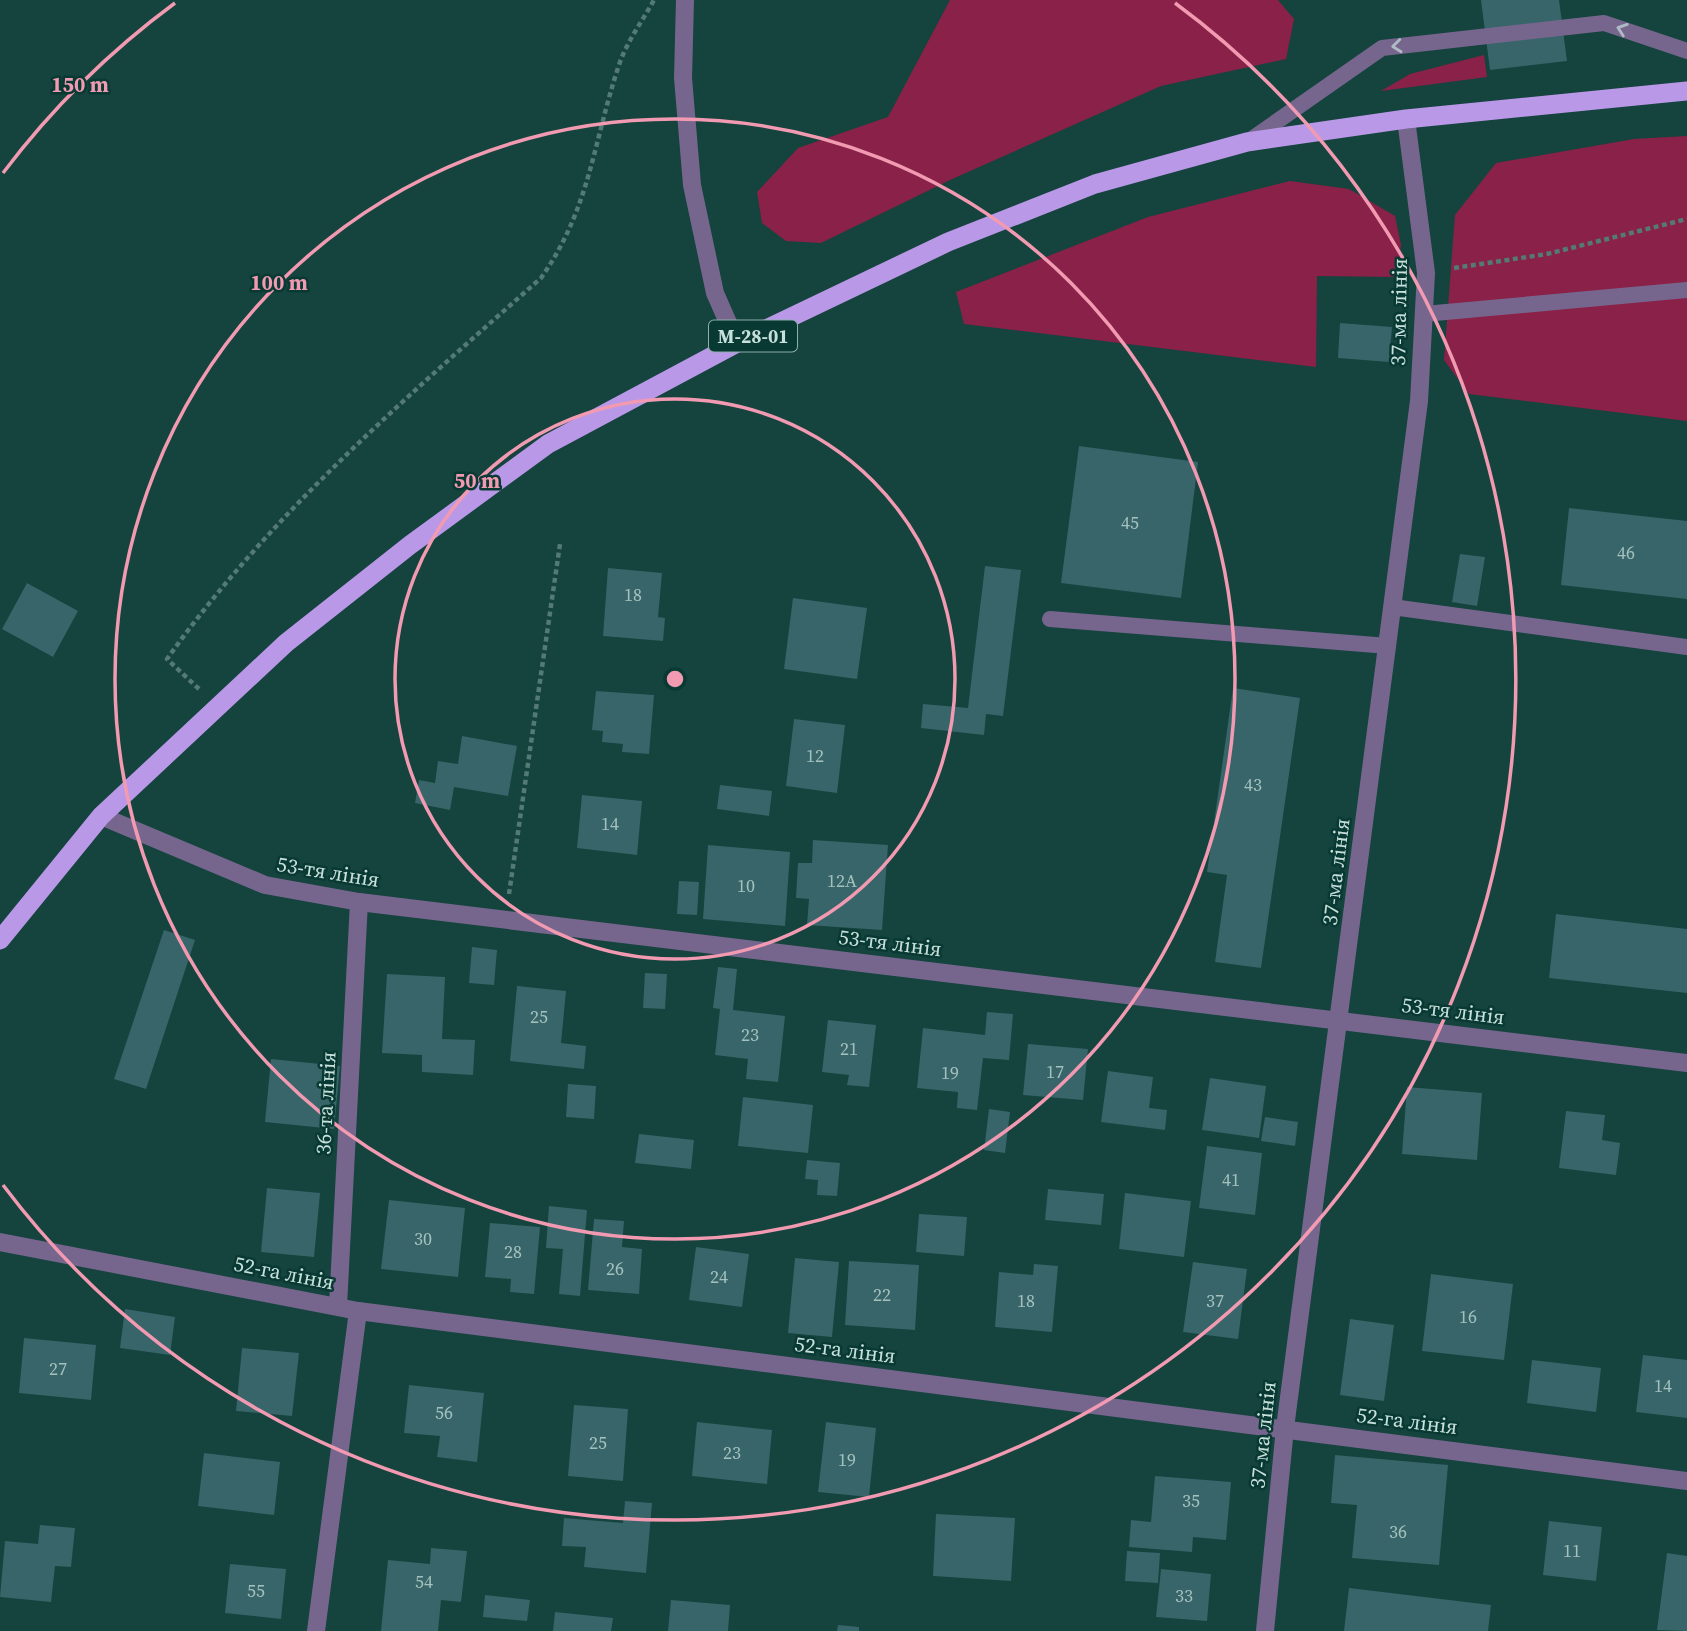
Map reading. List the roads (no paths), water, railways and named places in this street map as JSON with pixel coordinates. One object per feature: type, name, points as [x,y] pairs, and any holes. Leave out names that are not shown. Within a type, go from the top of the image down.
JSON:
[{"type":"highway","name":"М-28-01","points":[[0,940],[101,816],[286,643],[410,545],[548,444],[737,343],[960,237],[1095,184],[1247,142],[1406,118],[1687,91]]},
{"type":"street","points":[[685,0],[683,78],[692,185],[715,293],[737,343]]},
{"type":"street","name":"37-ма лінія","points":[[1265,1631],[1285,1429],[1419,401],[1426,273],[1406,118]]},
{"type":"street","name":"53-тя лінія","points":[[101,816],[265,885],[359,902],[1687,1063]]},
{"type":"street","name":"36-та лінія","points":[[338,1306],[359,902]]},
{"type":"street","name":"52-га лінія","points":[[0,1241],[358,1311],[1687,1481]]},
{"type":"street","points":[[316,1631],[358,1311]]},
{"type":"lane","points":[[1247,142],[1382,48],[1604,23],[1687,51]]},
{"type":"lane","points":[[1424,314],[1687,290]]},
{"type":"lane","points":[[1392,607],[1687,647]]},
{"type":"lane","points":[[1050,619],[1388,646]]}]
